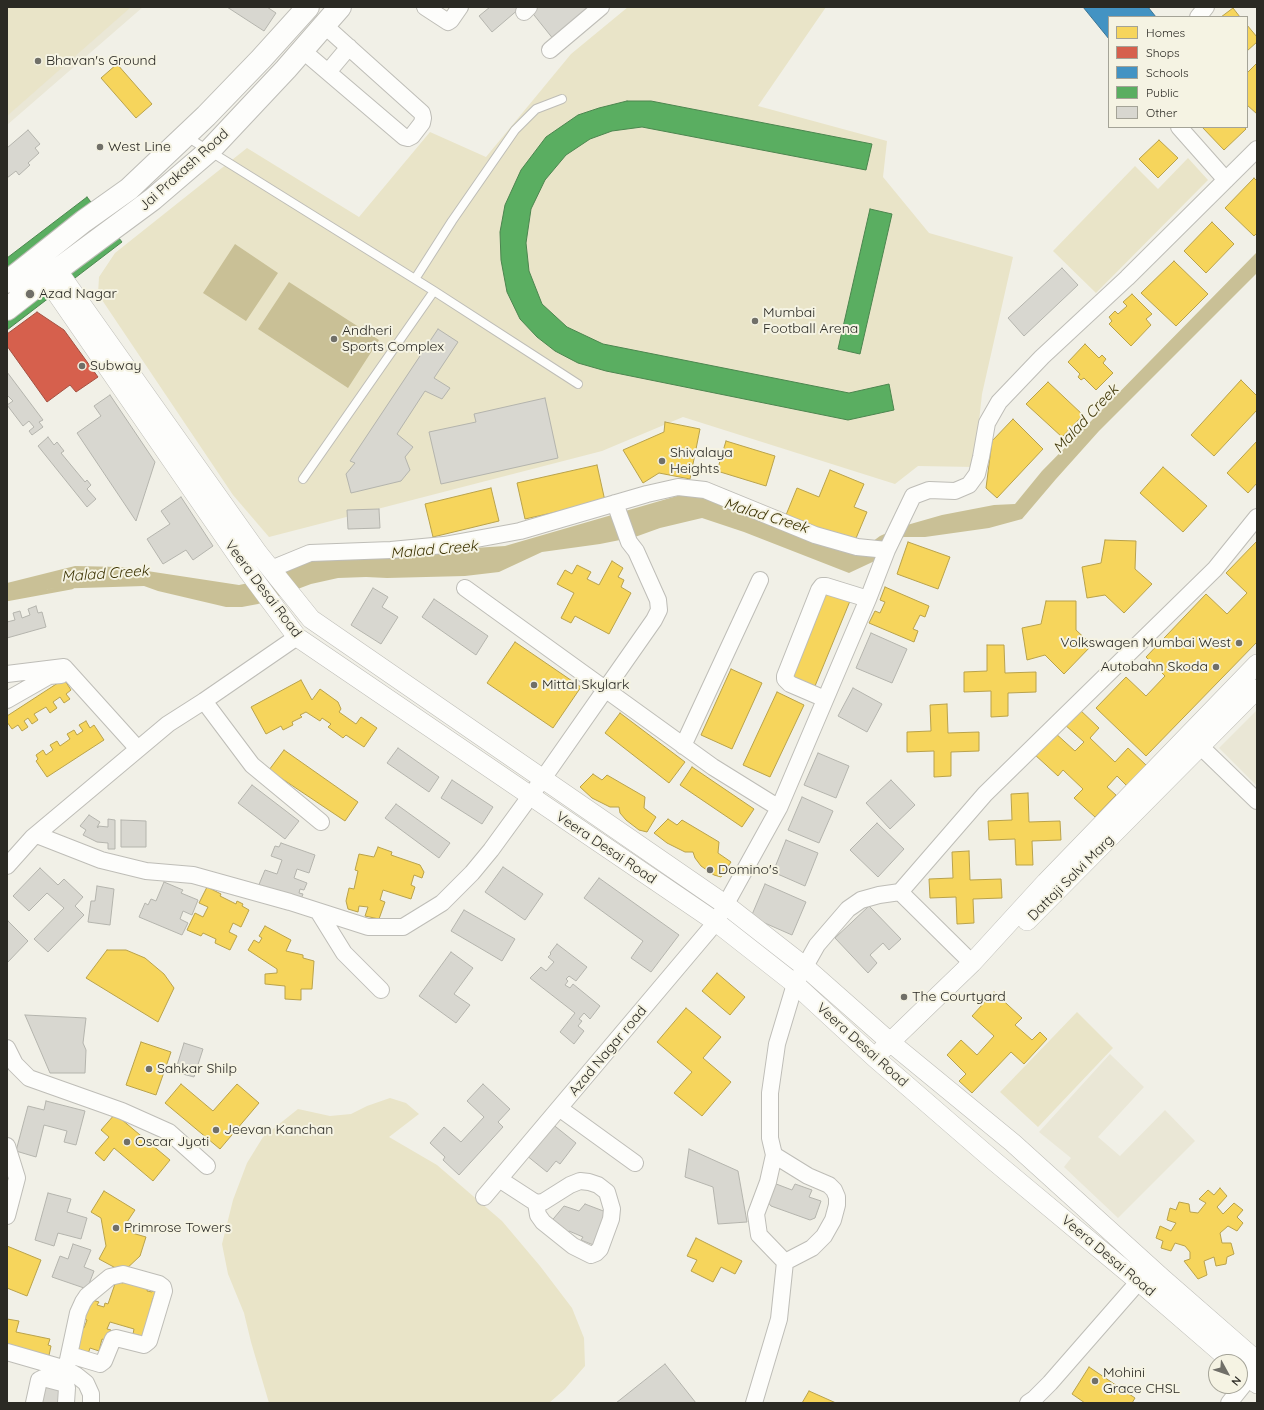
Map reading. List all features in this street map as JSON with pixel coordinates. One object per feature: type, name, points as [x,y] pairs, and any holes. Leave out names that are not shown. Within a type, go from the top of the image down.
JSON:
[{"type":"main road","name":"Jai Prakash Road","points":[[7,282],[84,221],[129,189],[185,136],[261,59],[308,7]]},
{"type":"main road","name":"Jai Prakash Road","points":[[7,309],[153,199],[209,151],[340,7]]},
{"type":"street","points":[[425,7],[448,22],[460,7]]},
{"type":"street","points":[[550,50],[601,7]]},
{"type":"street","points":[[1199,16],[1206,7]]},
{"type":"street","points":[[302,50],[404,138],[412,136],[422,123],[424,118],[422,113],[324,25]]},
{"type":"street","points":[[328,72],[349,47]]},
{"type":"street","points":[[1180,128],[1226,180]]},
{"type":"street","name":"Azad Nagar road","points":[[484,1197],[716,922],[778,808],[826,699],[887,550],[913,496],[929,490],[955,491],[969,485],[976,474],[982,457],[987,423],[999,402],[1021,378],[1127,278],[1257,149]]},
{"type":"street","points":[[52,274],[258,553],[311,619],[726,905],[804,966],[894,1046],[1013,1143],[1145,1275],[1252,1372],[1229,1403]]},
{"type":"street","name":"Veera Desai Road","points":[[52,274],[248,571],[297,638],[716,922],[795,984],[878,1061],[994,1161],[1145,1275],[1224,1354]]},
{"type":"street","points":[[274,572],[310,553],[391,550],[444,545],[520,531],[620,506],[678,487],[705,490],[816,535],[857,547],[887,550]]},
{"type":"street","points":[[37,835],[101,860],[146,871],[193,875],[368,927],[402,927],[442,903],[472,873],[491,850],[543,779],[654,620],[659,610],[658,600],[634,544],[620,506]]},
{"type":"street","points":[[754,1403],[779,1319],[785,1262],[759,1234],[756,1214],[768,1182],[774,1155],[770,1138],[770,1092],[777,1044],[795,984],[816,944],[848,909],[861,900],[879,895],[900,892],[985,794],[1215,569],[1257,517]]},
{"type":"street","points":[[684,746],[760,580]]},
{"type":"street","points":[[826,699],[790,684],[785,679],[819,590],[822,586],[826,586],[868,599]]},
{"type":"street","points":[[465,588],[713,767],[778,808]]},
{"type":"street","points":[[7,866],[32,838],[168,724],[297,638]]},
{"type":"street","name":"Dattaji Salvi Marg","points":[[894,1046],[1057,871],[1257,664]]},
{"type":"street","points":[[7,674],[64,667],[138,749]]},
{"type":"street","points":[[7,700],[49,676],[71,674]]},
{"type":"street","name":"Dattaji Salvi Marg","points":[[878,1061],[1257,689]]},
{"type":"street","points":[[204,701],[252,765],[321,822]]},
{"type":"street","points":[[1200,746],[1257,801]]},
{"type":"street","points":[[900,892],[972,963]]},
{"type":"street","points":[[318,911],[344,953],[381,990]]},
{"type":"street","points":[[7,1048],[15,1064],[29,1078],[122,1110],[169,1132],[206,1166]]},
{"type":"street","points":[[559,1108],[635,1163]]},
{"type":"street","points":[[7,1146],[17,1178],[7,1216]]},
{"type":"street","points":[[774,1155],[808,1176],[829,1185],[834,1190],[837,1197],[837,1205],[833,1220],[824,1236],[812,1248],[785,1262]]},
{"type":"street","points":[[499,1179],[536,1203],[543,1202],[570,1184],[580,1181],[598,1185],[607,1192],[611,1201],[612,1209],[611,1219],[600,1249],[596,1253],[591,1254],[573,1246],[543,1222],[538,1215],[536,1203]]},
{"type":"street","points":[[7,1352],[68,1362],[100,1364],[104,1361],[113,1339],[116,1338],[144,1345],[149,1341],[164,1291],[163,1287],[159,1284],[123,1274],[110,1278],[87,1296],[78,1312],[68,1362]]},
{"type":"street","points":[[1028,1403],[1050,1383],[1145,1275]]},
{"type":"street","points":[[68,1362],[86,1383],[91,1394],[91,1403]]},
{"type":"street","points":[[34,1403],[39,1380],[42,1378],[66,1385],[68,1388],[66,1403]]},
{"type":"lane","points":[[415,279],[452,220],[515,130],[536,109],[562,99]]},
{"type":"lane","points":[[185,136],[415,279],[578,384]]},
{"type":"lane","points":[[303,478],[434,291]]},
{"type":"shaded area","name":"Bhavan's Ground","points":[[7,7],[143,7],[7,125]]},
{"type":"shaded area","name":"Bhavan's Ground","points":[[7,7],[131,7],[7,116]]},
{"type":"shaded area","points":[[628,7],[826,7],[758,106],[887,141],[883,177],[929,233],[1013,257],[982,394],[974,467],[918,466],[895,484],[683,417],[602,451],[269,537],[233,495],[98,294],[99,277],[115,253],[247,148],[359,217],[430,132],[486,157],[571,54]]},
{"type":"shaded area","points":[[1188,158],[1208,180],[1096,293],[1053,251],[1135,166],[1158,189]]},
{"type":"shaded area","points":[[1257,710],[1257,786],[1219,748]]},
{"type":"shaded area","points":[[1077,1012],[1113,1048],[1038,1127],[1000,1092]]},
{"type":"shaded area","points":[[1110,1054],[1144,1087],[1098,1137],[1120,1156],[1165,1110],[1195,1141],[1118,1218],[1064,1167],[1071,1158],[1039,1132]]},
{"type":"shaded area","points":[[390,1098],[406,1103],[419,1114],[389,1137],[437,1165],[502,1221],[540,1266],[572,1308],[584,1338],[585,1366],[565,1389],[549,1403],[269,1403],[244,1313],[228,1274],[222,1244],[233,1200],[247,1163],[263,1137],[298,1109],[330,1116],[351,1114],[367,1106]]},
{"type":"water","points":[[235,244],[278,273],[246,321],[203,293]]},
{"type":"water","points":[[1257,252],[1257,273],[1099,431],[1022,519],[989,528],[925,537],[904,537],[894,540],[881,558],[849,573],[744,532],[702,518],[660,528],[635,537],[600,544],[542,552],[499,572],[465,576],[338,578],[311,584],[258,604],[242,607],[226,607],[158,591],[144,586],[50,589],[7,601],[7,583],[75,566],[121,567],[239,585],[263,580],[282,573],[308,558],[505,546],[677,496],[701,494],[857,553],[880,536],[900,527],[942,515],[994,505],[1015,504],[1042,471]]},
{"type":"water","points":[[289,282],[379,340],[348,388],[258,329]]},
{"type":"building: Homes","points":[[1233,8],[1239,16],[1222,16]]},
{"type":"building: Homes","points":[[1248,26],[1257,37],[1257,42],[1248,50]]},
{"type":"building: Homes","points":[[1257,63],[1257,114],[1248,106],[1248,72]]},
{"type":"building: Homes","points":[[117,64],[152,104],[136,118],[101,78]]},
{"type":"building: Homes","points":[[1203,128],[1246,129],[1224,150]]},
{"type":"building: Homes","points":[[1159,140],[1178,158],[1158,178],[1139,159]]},
{"type":"building: Homes","points":[[1254,178],[1257,181],[1257,233],[1254,236],[1225,208]]},
{"type":"building: Homes","points":[[1212,222],[1234,244],[1206,273],[1184,251]]},
{"type":"building: Homes","points":[[1174,261],[1208,294],[1176,326],[1141,293]]},
{"type":"building: Homes","points":[[1132,294],[1152,314],[1146,319],[1151,325],[1131,346],[1109,324],[1112,321],[1109,317],[1115,311],[1118,314],[1127,306],[1123,302]]},
{"type":"building: Homes","points":[[1085,344],[1099,358],[1102,355],[1106,359],[1103,363],[1113,373],[1096,390],[1084,378],[1081,380],[1078,377],[1080,374],[1068,362]]},
{"type":"building: Homes","points":[[1241,380],[1257,396],[1257,410],[1214,456],[1191,435]]},
{"type":"building: Homes","points":[[1048,382],[1083,415],[1062,437],[1026,404]]},
{"type":"building: Homes","points":[[1013,419],[1043,449],[997,498],[986,488],[992,441]]},
{"type":"building: Homes","name":"Shivalaya Heights","points":[[665,422],[700,429],[690,479],[659,473],[643,483],[623,450],[664,432]]},
{"type":"building: Homes","points":[[726,441],[775,456],[766,486],[717,471]]},
{"type":"building: Homes","points":[[1257,441],[1257,483],[1248,493],[1227,473]]},
{"type":"building: Homes","points":[[597,465],[605,501],[525,519],[517,483]]},
{"type":"building: Homes","points":[[1163,467],[1207,506],[1183,532],[1140,493]]},
{"type":"building: Homes","points":[[830,470],[864,484],[854,507],[867,512],[854,543],[786,515],[797,488],[819,497]]},
{"type":"building: Homes","points":[[491,488],[499,521],[433,537],[425,504]]},
{"type":"building: Homes","points":[[1105,540],[1136,541],[1135,569],[1152,584],[1124,613],[1105,595],[1087,598],[1082,567],[1101,563]]},
{"type":"building: Homes","points":[[1257,541],[1257,642],[1146,756],[1096,708],[1126,677],[1146,696],[1165,676],[1146,657],[1206,594],[1227,614],[1247,593],[1226,573]]},
{"type":"building: Homes","points":[[908,542],[950,557],[938,589],[897,574]]},
{"type":"building: Homes","points":[[612,561],[623,568],[618,577],[624,580],[621,587],[631,593],[609,634],[575,616],[571,623],[561,618],[574,593],[557,584],[565,570],[572,574],[577,565],[591,572],[587,579],[599,585]]},
{"type":"building: Homes","points":[[885,587],[929,606],[925,617],[920,615],[913,629],[918,631],[914,642],[869,623],[875,611],[880,613],[885,602],[880,600]]},
{"type":"building: Homes","points":[[825,591],[850,601],[815,686],[789,676]]},
{"type":"building: Homes","points":[[1046,601],[1076,601],[1076,630],[1092,645],[1064,674],[1045,655],[1027,660],[1022,628],[1041,624]]},
{"type":"building: Homes","name":"Mittal Skylark","points":[[515,642],[581,687],[553,728],[487,683]]},
{"type":"building: Homes","points":[[987,645],[1004,645],[1005,673],[1036,672],[1036,692],[1008,693],[1008,716],[991,717],[991,691],[964,692],[964,672],[987,671]]},
{"type":"building: Homes","points":[[731,669],[762,683],[732,749],[701,735]]},
{"type":"building: Homes","points":[[64,679],[71,690],[66,694],[70,699],[64,703],[60,697],[53,702],[57,708],[50,713],[46,707],[34,714],[38,720],[32,724],[28,718],[24,721],[28,727],[22,731],[18,725],[12,729],[7,722],[7,716]]},
{"type":"building: Homes","points":[[301,680],[312,700],[320,689],[338,702],[341,709],[339,712],[356,724],[361,717],[377,728],[364,747],[346,735],[343,738],[328,727],[331,724],[322,718],[320,721],[306,712],[300,715],[302,717],[292,722],[293,725],[283,730],[281,726],[266,734],[251,707]]},
{"type":"building: Homes","points":[[777,692],[804,705],[770,777],[743,765]]},
{"type":"building: Homes","points":[[947,704],[948,733],[979,732],[979,751],[951,752],[951,776],[934,777],[934,751],[907,752],[907,732],[931,731],[930,705]]},
{"type":"building: Homes","points":[[1078,708],[1099,728],[1090,738],[1115,762],[1128,748],[1146,765],[1127,786],[1117,776],[1107,787],[1116,795],[1095,817],[1074,798],[1083,789],[1063,770],[1058,776],[1034,754],[1054,732],[1075,751],[1084,742],[1064,724]]},
{"type":"building: Homes","points":[[620,713],[685,762],[669,783],[605,733]]},
{"type":"building: Homes","points":[[86,721],[90,728],[94,725],[104,740],[47,777],[36,761],[38,759],[36,755],[43,750],[46,755],[53,750],[50,745],[57,741],[60,746],[70,739],[67,734],[74,730],[77,735],[83,731],[79,725]]},
{"type":"building: Homes","points":[[284,750],[358,802],[345,821],[269,770]]},
{"type":"building: Homes","points":[[692,767],[754,809],[742,827],[680,785]]},
{"type":"building: Homes","points":[[593,774],[602,780],[607,775],[645,797],[644,808],[656,817],[647,832],[639,830],[626,820],[620,813],[619,807],[610,807],[592,798],[580,787]]},
{"type":"building: Homes","points":[[1028,793],[1029,822],[1060,821],[1061,840],[1032,841],[1033,865],[1016,865],[1015,839],[989,840],[988,821],[1012,820],[1011,794]]},
{"type":"building: Homes","points":[[668,819],[677,825],[682,820],[719,842],[718,853],[731,862],[721,877],[714,875],[701,866],[695,858],[693,852],[685,852],[667,843],[654,833]]},
{"type":"building: Homes","points":[[378,847],[392,852],[391,855],[420,865],[424,872],[422,878],[414,875],[411,885],[415,887],[411,899],[383,890],[380,900],[385,902],[379,919],[365,916],[368,907],[359,906],[358,912],[348,909],[346,901],[349,888],[354,889],[358,871],[355,870],[359,854],[374,857]]},
{"type":"building: Homes","points":[[969,851],[970,880],[1001,879],[1002,898],[973,899],[974,923],[957,924],[956,897],[930,898],[929,879],[953,878],[952,852]]},
{"type":"building: Homes","points":[[207,887],[236,904],[237,901],[243,904],[242,906],[249,910],[241,927],[233,923],[229,932],[237,936],[230,950],[215,943],[216,939],[203,933],[201,936],[187,930],[195,913],[203,917],[208,907],[199,903]]},
{"type":"building: Homes","points":[[265,926],[291,940],[286,951],[303,955],[303,958],[314,961],[312,989],[301,989],[301,1000],[285,999],[285,986],[265,984],[265,974],[277,973],[277,969],[248,950],[254,940],[259,943],[262,938],[259,936]]},
{"type":"building: Homes","points":[[107,950],[126,950],[145,958],[164,974],[174,988],[158,1022],[86,978]]},
{"type":"building: Homes","points":[[717,973],[745,997],[730,1015],[702,991]]},
{"type":"building: Homes","points":[[994,992],[1022,1018],[1015,1025],[1032,1040],[1040,1032],[1047,1039],[1024,1064],[1011,1052],[972,1093],[959,1081],[966,1074],[947,1055],[961,1040],[977,1055],[994,1036],[972,1016]]},
{"type":"building: Homes","points":[[686,1008],[721,1037],[703,1058],[731,1082],[702,1116],[674,1093],[692,1072],[657,1042]]},
{"type":"building: Homes","name":"Sahkar Shilp","points":[[141,1042],[171,1052],[156,1095],[126,1085]]},
{"type":"building: Homes","name":"Jeevan Kanchan","points":[[181,1084],[213,1111],[237,1084],[259,1103],[220,1149],[165,1103]]},
{"type":"building: Homes","name":"Oscar Jyoti","points":[[115,1114],[170,1160],[153,1181],[114,1148],[104,1161],[95,1153],[109,1137],[101,1130]]},
{"type":"building: Homes","points":[[1220,1188],[1227,1196],[1217,1207],[1223,1214],[1234,1203],[1243,1210],[1237,1217],[1243,1223],[1237,1231],[1228,1226],[1220,1233],[1222,1243],[1231,1243],[1234,1254],[1227,1257],[1226,1264],[1216,1266],[1214,1257],[1204,1261],[1207,1275],[1198,1279],[1184,1261],[1190,1259],[1190,1252],[1185,1246],[1175,1243],[1171,1251],[1161,1248],[1163,1241],[1156,1238],[1160,1226],[1171,1231],[1176,1223],[1167,1220],[1170,1208],[1176,1210],[1179,1202],[1189,1204],[1190,1212],[1198,1213],[1206,1203],[1199,1199],[1208,1190],[1214,1195]]},
{"type":"building: Homes","name":"Primrose Towers","points":[[104,1191],[135,1210],[127,1222],[132,1233],[146,1237],[140,1256],[123,1272],[99,1259],[106,1246],[101,1218],[91,1212]]},
{"type":"building: Homes","points":[[696,1238],[742,1261],[735,1274],[721,1267],[713,1282],[691,1271],[697,1260],[687,1256]]},
{"type":"building: Homes","points":[[7,1246],[41,1260],[27,1296],[7,1288]]},
{"type":"building: Homes","points":[[116,1281],[123,1283],[123,1281],[149,1284],[147,1291],[152,1292],[154,1289],[159,1290],[156,1299],[153,1298],[146,1326],[146,1337],[133,1334],[134,1329],[110,1322],[107,1329],[111,1330],[108,1341],[102,1339],[99,1351],[90,1348],[88,1354],[73,1350],[79,1326],[84,1328],[87,1320],[83,1318],[89,1299],[99,1302],[97,1305],[104,1307],[105,1303],[108,1304]]},
{"type":"building: Homes","points":[[7,1319],[19,1321],[16,1332],[50,1339],[48,1345],[51,1346],[48,1360],[7,1351]]},
{"type":"building: Homes","name":"Mohini Grace CHSL","points":[[1089,1367],[1135,1398],[1132,1403],[1085,1403],[1072,1394]]},
{"type":"building: Homes","points":[[809,1391],[836,1403],[802,1403]]},
{"type":"building: Shops","points":[[37,312],[64,330],[98,377],[76,392],[70,385],[47,402],[7,346],[7,334]]},
{"type":"building: Schools","points":[[1083,7],[1148,7],[1155,16],[1108,16],[1108,38]]},
{"type":"building: Public","points":[[627,101],[651,101],[872,144],[866,170],[642,127],[612,131],[590,139],[566,155],[545,180],[531,209],[526,243],[529,271],[542,304],[567,327],[603,344],[849,393],[889,384],[894,410],[848,420],[606,371],[578,363],[555,351],[537,337],[520,319],[507,292],[501,260],[500,232],[505,205],[521,170],[546,137],[578,115]]},
{"type":"building: Public","name":"Azad Nagar","points":[[87,197],[122,242],[7,330],[7,258]]},
{"type":"building: Public","points":[[870,209],[892,214],[860,354],[838,349]]},
{"type":"building: Other","points":[[227,7],[267,7],[276,13],[264,31]]},
{"type":"building: Other","points":[[490,7],[520,8],[492,32],[479,16]]},
{"type":"building: Other","points":[[533,7],[595,7],[554,40],[530,10]]},
{"type":"building: Other","points":[[28,130],[40,144],[35,148],[39,153],[28,163],[30,165],[19,175],[16,171],[7,178],[7,148]]},
{"type":"building: Other","points":[[1062,268],[1078,285],[1024,336],[1008,318]]},
{"type":"building: Other","points":[[438,329],[458,342],[434,378],[450,388],[442,399],[425,391],[397,434],[413,447],[405,457],[410,470],[401,481],[351,493],[346,474],[355,463],[350,461]]},
{"type":"building: Other","points":[[7,372],[43,420],[39,422],[43,427],[32,435],[29,431],[34,427],[29,421],[23,426],[7,405],[13,401],[7,395]]},
{"type":"building: Other","points":[[110,395],[155,462],[136,521],[77,433],[101,416],[94,406]]},
{"type":"building: Other","points":[[545,398],[558,458],[441,484],[429,432],[476,422],[474,414]]},
{"type":"building: Other","points":[[48,437],[54,445],[57,442],[64,451],[61,453],[85,482],[87,480],[91,485],[87,489],[96,499],[87,507],[38,446]]},
{"type":"building: Other","points":[[181,497],[213,546],[193,560],[186,550],[163,564],[147,539],[170,524],[161,511]]},
{"type":"building: Other","points":[[379,509],[380,528],[348,529],[347,510]]},
{"type":"building: Other","points":[[373,588],[388,597],[382,607],[398,617],[381,644],[351,625]]},
{"type":"building: Other","points":[[434,599],[488,636],[476,655],[422,617]]},
{"type":"building: Other","points":[[36,606],[38,613],[42,612],[46,627],[7,638],[7,622],[15,620],[13,613],[20,611],[22,618],[30,615],[28,609]]},
{"type":"building: Other","points":[[871,633],[907,649],[892,683],[856,668]]},
{"type":"building: Other","points":[[853,688],[882,704],[867,732],[838,716]]},
{"type":"building: Other","points":[[398,748],[439,777],[429,792],[387,763]]},
{"type":"building: Other","points":[[818,753],[849,766],[836,798],[804,785]]},
{"type":"building: Other","points":[[452,780],[493,807],[482,824],[441,798]]},
{"type":"building: Other","points":[[891,780],[915,805],[890,829],[866,803]]},
{"type":"building: Other","points":[[252,785],[299,821],[285,839],[238,803]]},
{"type":"building: Other","points":[[802,797],[833,811],[819,843],[788,830]]},
{"type":"building: Other","points":[[396,804],[450,843],[439,858],[385,818]]},
{"type":"building: Other","points":[[89,815],[100,822],[97,827],[98,828],[98,826],[108,827],[108,819],[115,820],[115,849],[108,849],[108,843],[97,842],[83,835],[86,830],[80,826]]},
{"type":"building: Other","points":[[121,820],[146,821],[146,847],[121,847]]},
{"type":"building: Other","points":[[877,823],[904,849],[878,877],[850,850]]},
{"type":"building: Other","points":[[786,840],[818,853],[805,886],[773,872]]},
{"type":"building: Other","points":[[281,843],[315,855],[309,873],[297,869],[294,878],[307,883],[304,890],[300,889],[299,893],[303,894],[301,899],[258,887],[265,870],[277,874],[282,860],[271,856],[275,846],[279,847]]},
{"type":"building: Other","points":[[503,867],[543,894],[525,920],[485,892]]},
{"type":"building: Other","points":[[40,868],[58,885],[64,879],[83,897],[75,906],[84,915],[48,952],[34,939],[64,908],[47,893],[29,911],[13,896]]},
{"type":"building: Other","points":[[599,878],[679,935],[651,972],[631,958],[643,941],[584,898]]},
{"type":"building: Other","points":[[164,882],[183,890],[181,893],[198,900],[192,915],[183,911],[180,919],[188,923],[182,935],[139,917],[145,903],[148,905],[151,899],[156,901]]},
{"type":"building: Other","points":[[765,884],[806,902],[792,935],[751,917]]},
{"type":"building: Other","points":[[97,886],[114,889],[110,925],[88,922],[91,901],[95,901]]},
{"type":"building: Other","points":[[869,906],[901,939],[889,950],[883,943],[870,955],[877,963],[868,973],[835,938]]},
{"type":"building: Other","points":[[464,910],[515,939],[502,961],[451,931]]},
{"type":"building: Other","points":[[8,921],[28,941],[7,963],[7,922]]},
{"type":"building: Other","points":[[557,944],[587,967],[576,981],[569,976],[566,979],[568,981],[565,985],[570,988],[573,984],[600,1006],[590,1019],[584,1013],[579,1019],[582,1021],[578,1026],[584,1031],[574,1044],[560,1032],[575,1013],[530,978],[541,967],[546,971],[554,962],[548,957]]},
{"type":"building: Other","points":[[451,952],[473,968],[454,994],[470,1005],[456,1023],[419,996]]},
{"type":"building: Other","points":[[25,1015],[86,1018],[83,1043],[86,1050],[85,1073],[50,1073]]},
{"type":"building: Other","points":[[184,1043],[203,1049],[194,1077],[175,1072]]},
{"type":"building: Other","points":[[483,1084],[510,1109],[498,1122],[503,1127],[459,1175],[443,1160],[445,1157],[430,1143],[444,1127],[461,1142],[484,1117],[467,1101]]},
{"type":"building: Other","points":[[46,1101],[85,1111],[76,1145],[64,1142],[67,1131],[44,1125],[36,1157],[16,1151],[28,1106],[44,1110]]},
{"type":"building: Other","points":[[551,1123],[576,1143],[560,1164],[556,1161],[547,1172],[526,1155]]},
{"type":"building: Other","points":[[689,1149],[738,1171],[747,1222],[718,1224],[713,1187],[685,1177]]},
{"type":"building: Other","points":[[771,1182],[792,1190],[795,1184],[812,1190],[809,1197],[821,1201],[815,1218],[810,1220],[771,1206],[767,1201]]},
{"type":"building: Other","points":[[48,1193],[71,1199],[67,1212],[87,1218],[81,1239],[58,1233],[54,1246],[35,1240]]},
{"type":"building: Other","points":[[585,1204],[606,1212],[596,1246],[581,1240],[583,1237],[569,1231],[567,1234],[549,1224],[564,1206],[579,1211]]},
{"type":"building: Other","points":[[73,1244],[91,1250],[84,1267],[94,1271],[87,1289],[52,1277],[60,1256],[68,1259]]},
{"type":"building: Other","points":[[665,1364],[696,1403],[616,1403]]},
{"type":"building: Other","points":[[41,1383],[62,1387],[59,1403],[36,1403]]},
{"type":"waterway","name":"Malad Creek","points":[[7,599],[72,587]]},
{"type":"place","name":"Bhavan's Ground","points":[[38,61]]},
{"type":"place","name":"West Line","points":[[100,147]]},
{"type":"place","name":"Azad Nagar","points":[[30,294]]},
{"type":"place","name":"Mumbai Football Arena","points":[[755,321]]},
{"type":"place","name":"Andheri Sports Complex","points":[[334,339]]},
{"type":"place","name":"Subway","points":[[82,366]]},
{"type":"place","name":"Shivalaya Heights","points":[[662,461]]},
{"type":"place","name":"Volkswagen Mumbai West","points":[[1239,643]]},
{"type":"place","name":"Autobahn Skoda","points":[[1216,667]]},
{"type":"place","name":"Mittal Skylark","points":[[534,685]]},
{"type":"place","name":"Domino's","points":[[710,870]]},
{"type":"place","name":"The Courtyard","points":[[904,997]]},
{"type":"place","name":"Sahkar Shilp","points":[[149,1069]]},
{"type":"place","name":"Jeevan Kanchan","points":[[216,1130]]},
{"type":"place","name":"Oscar Jyoti","points":[[127,1142]]},
{"type":"place","name":"Primrose Towers","points":[[116,1228]]},
{"type":"place","name":"Mohini Grace CHSL","points":[[1095,1381]]}]
